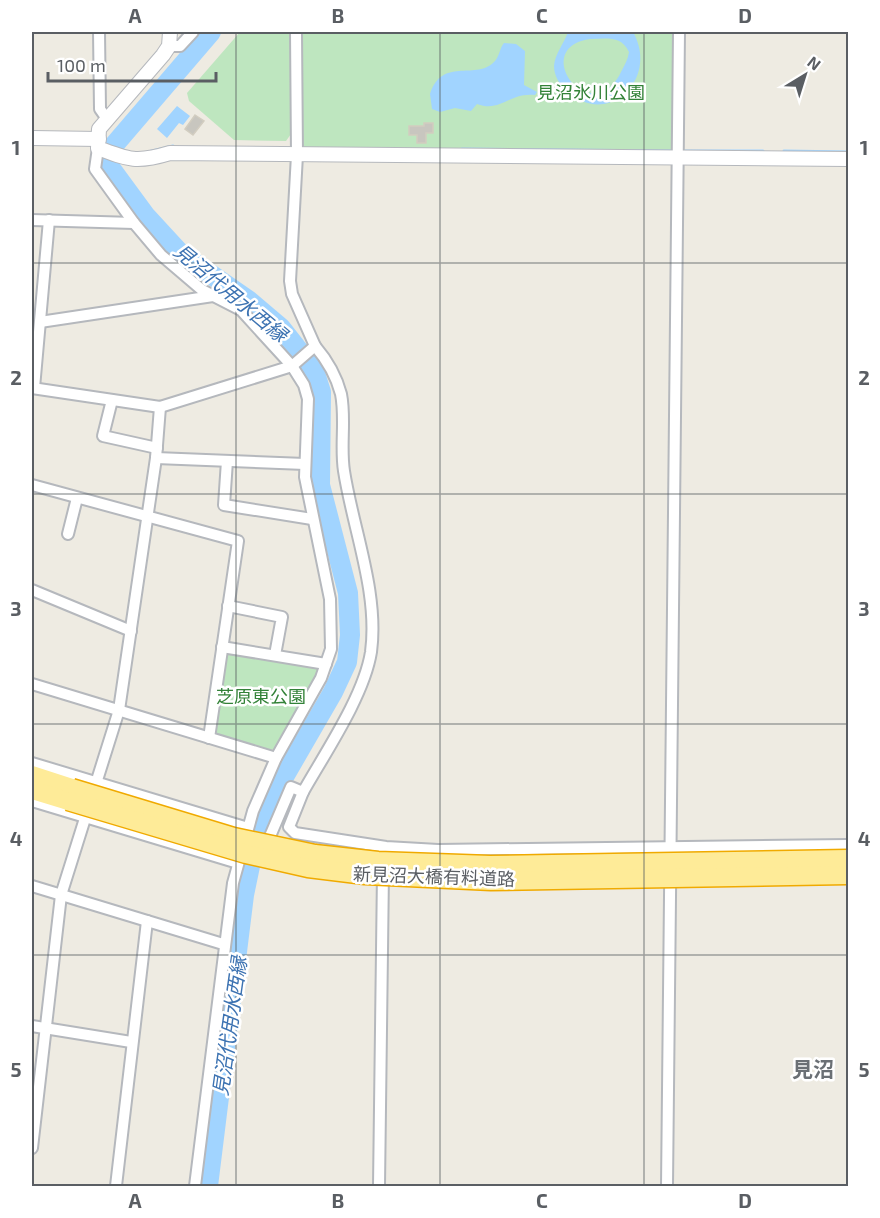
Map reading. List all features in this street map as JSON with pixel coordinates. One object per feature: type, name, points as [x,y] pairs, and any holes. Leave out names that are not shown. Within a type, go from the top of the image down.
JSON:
[{"type":"highway","name":"新見沼大橋有料道路","points":[[32,775],[70,795],[256,856],[308,868],[365,875],[480,880],[849,875]]},
{"type":"highway","name":"新見沼大橋有料道路","points":[[32,790],[70,795],[234,837],[315,854],[378,861],[490,865],[849,860]]},
{"type":"street","points":[[99,32],[100,109],[107,119]]},
{"type":"street","points":[[193,32],[180,46],[170,39],[99,129],[95,169],[134,223],[161,255],[202,290],[241,310],[292,366],[304,385],[308,399],[305,464],[312,519],[330,599],[331,650],[326,664],[276,758],[246,832],[237,863],[223,944],[205,1118],[195,1186]]},
{"type":"street","points":[[296,32],[297,155],[290,281],[292,294],[313,348],[335,374],[341,395],[344,470],[363,554],[371,625],[371,651],[360,690],[303,792],[289,827],[291,830],[309,836],[382,847],[482,851],[849,845]]},
{"type":"street","points":[[667,1186],[679,32]]},
{"type":"street","points":[[32,138],[98,143],[121,157],[133,161],[145,161],[170,153],[849,159]]},
{"type":"street","points":[[32,220],[134,223]]},
{"type":"street","points":[[49,220],[33,388],[160,407],[292,366],[313,348]]},
{"type":"street","points":[[40,322],[213,296]]},
{"type":"street","points":[[112,400],[103,436],[157,453],[227,461],[305,464]]},
{"type":"street","points":[[32,1142],[61,895],[119,710],[157,453],[160,407]]},
{"type":"street","points":[[227,461],[224,505],[312,519]]},
{"type":"street","points":[[32,485],[238,541],[209,738]]},
{"type":"street","points":[[68,534],[77,498]]},
{"type":"street","points":[[32,590],[131,631]]},
{"type":"street","points":[[228,606],[282,617],[275,655]]},
{"type":"street","points":[[222,647],[326,664]]},
{"type":"street","points":[[32,684],[276,758]]},
{"type":"street","points":[[32,763],[268,841],[291,787],[303,792]]},
{"type":"street","points":[[32,801],[237,863]]},
{"type":"street","points":[[379,1186],[382,847]]},
{"type":"street","points":[[32,886],[223,944]]},
{"type":"street","points":[[116,1186],[131,1042],[147,921]]},
{"type":"street","points":[[32,1026],[131,1042]]},
{"type":"green space","points":[[240,32],[292,32],[291,134],[286,141],[234,140],[189,101],[187,93]]},
{"type":"green space","name":"見沼氷川公園","points":[[300,32],[675,32],[673,153],[300,149]]},
{"type":"green space","name":"芝原東公園","points":[[228,650],[323,667],[277,747],[272,750],[217,734],[215,728]]},
{"type":"water","points":[[568,32],[633,32],[640,50],[640,67],[634,82],[625,94],[612,102],[598,104],[582,101],[563,88],[556,76],[554,66]],"holes":[[[590,39],[617,40],[629,52],[622,70],[610,87],[596,93],[583,91],[572,82],[565,70],[564,57],[572,46]]]},
{"type":"water","points":[[504,43],[516,44],[525,51],[524,85],[537,92],[535,95],[518,96],[493,106],[477,104],[471,111],[455,108],[440,112],[432,109],[430,94],[435,83],[442,76],[450,72],[485,68],[495,61]]},
{"type":"water","points":[[177,106],[190,116],[183,125],[179,123],[167,138],[157,129]]},
{"type":"building","points":[[195,115],[204,121],[193,135],[185,129]]},
{"type":"building","points":[[424,123],[433,123],[433,133],[426,133],[426,143],[417,143],[417,135],[409,135],[409,126],[424,126]]},
{"type":"waterway","name":"見沼代用水西縁","points":[[211,32],[115,144],[108,156],[109,166],[145,215],[180,253],[248,300],[281,328],[314,370],[321,392],[320,485],[348,593],[350,635],[347,662],[333,692],[277,789],[261,830]]},
{"type":"waterway","points":[[148,152],[173,146]]},
{"type":"waterway","points":[[462,149],[674,151]]},
{"type":"waterway","points":[[681,151],[763,151]]},
{"type":"waterway","points":[[784,151],[848,152]]},
{"type":"waterway","name":"見沼代用水西縁","points":[[208,1186],[244,895],[250,866]]},
{"type":"district","name":"見沼","points":[[813,1068]]}]
